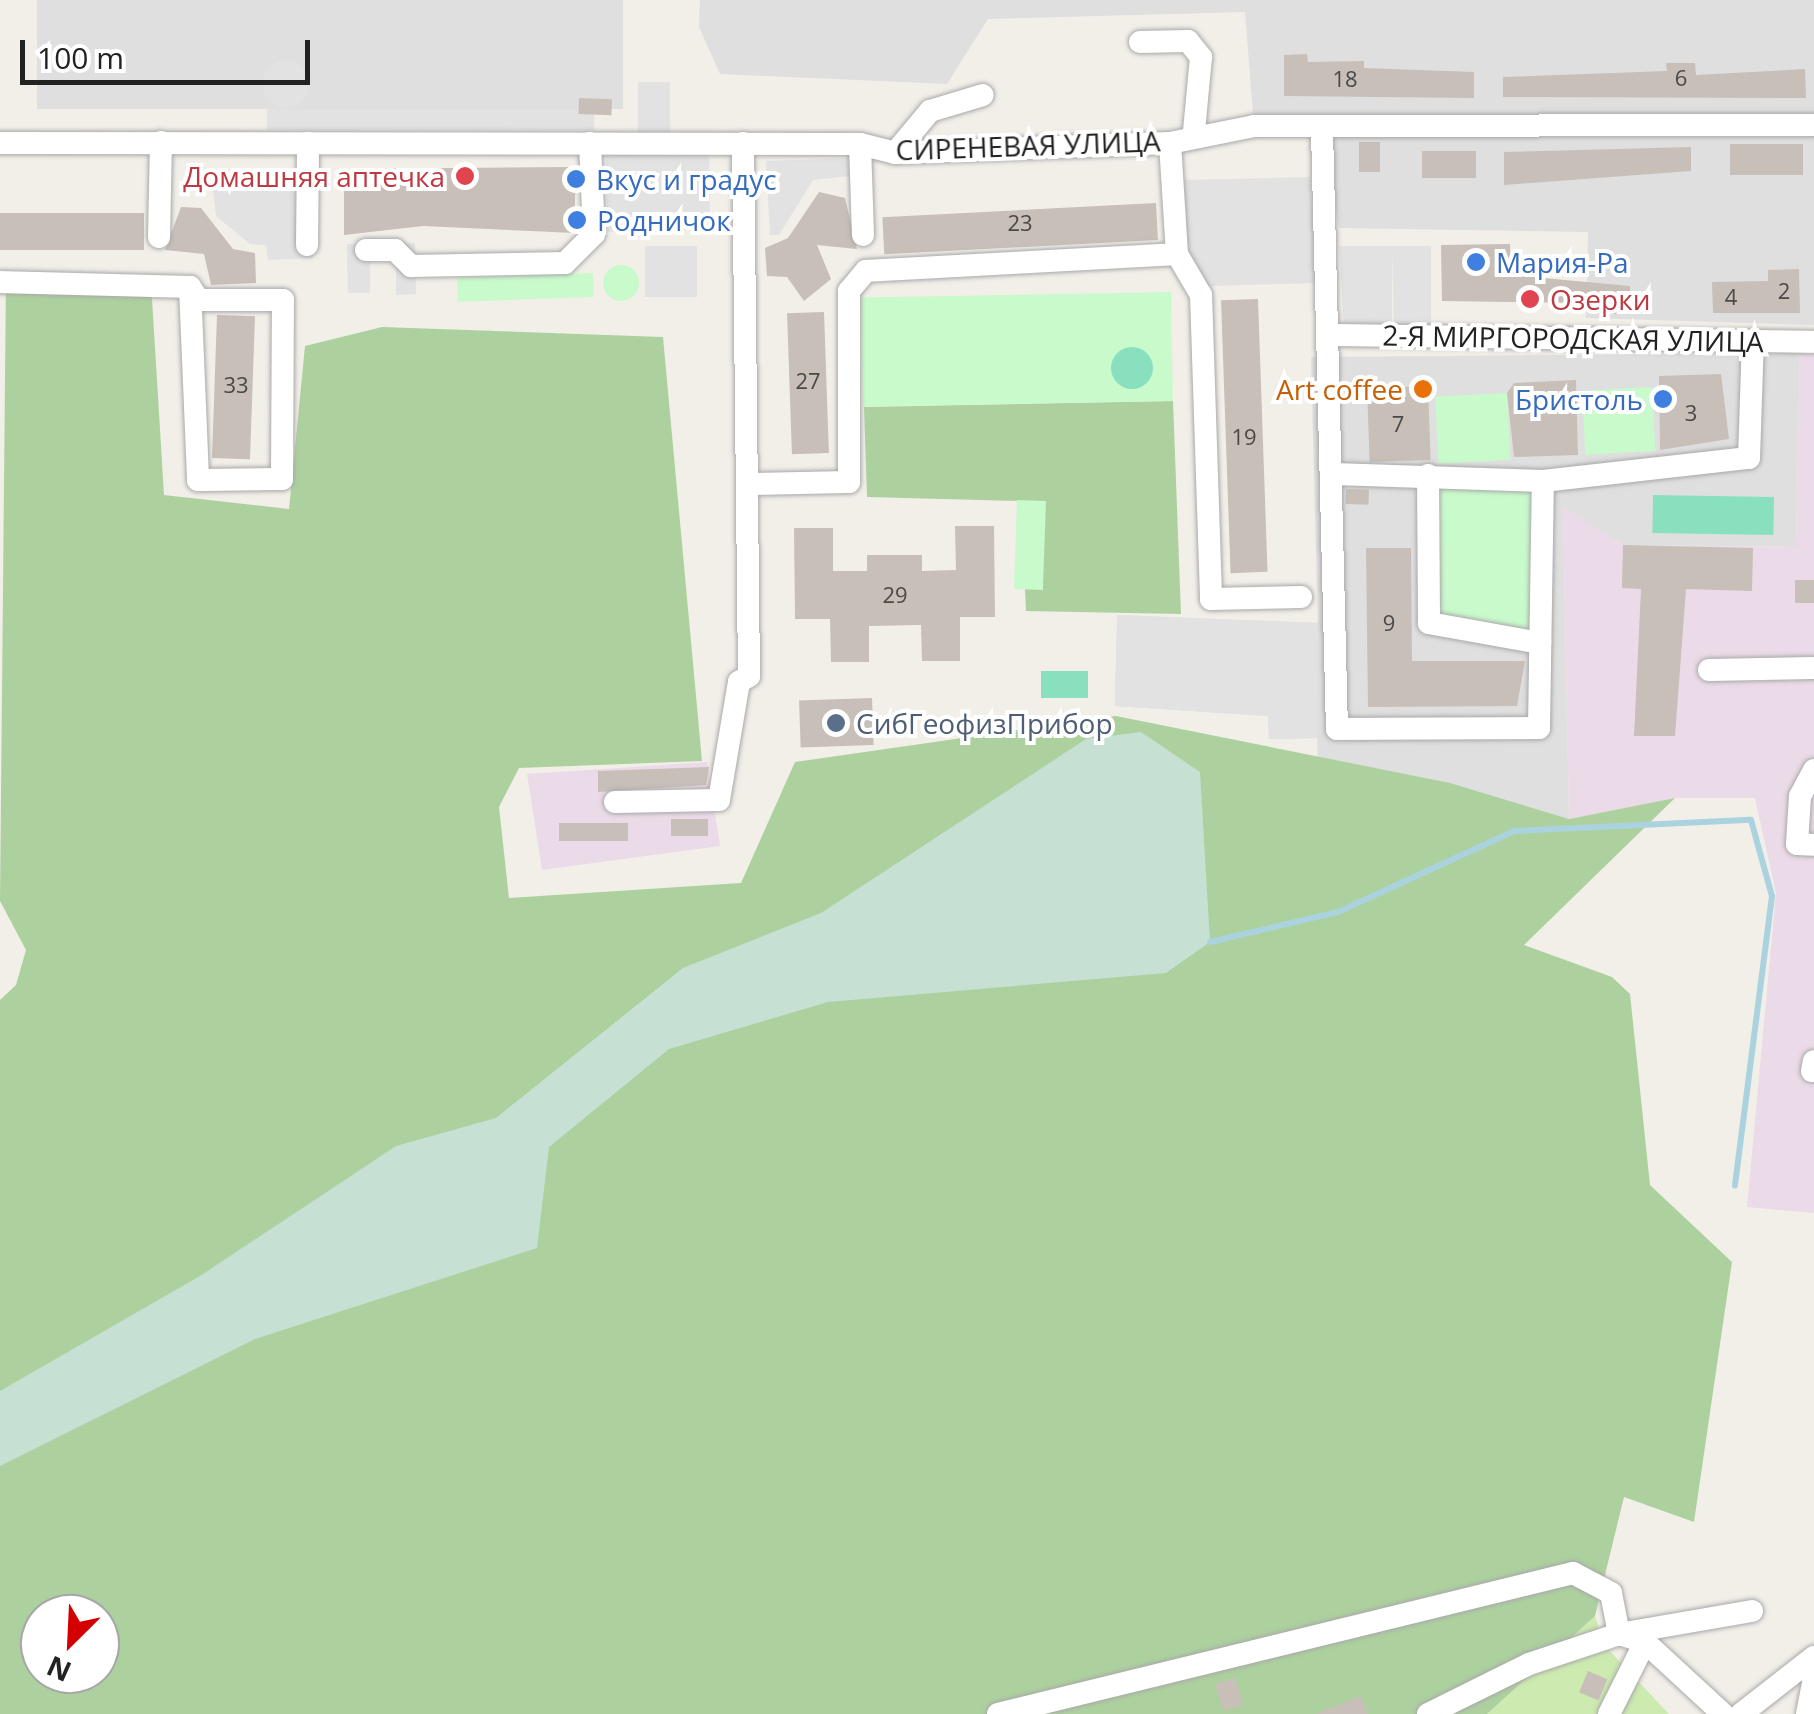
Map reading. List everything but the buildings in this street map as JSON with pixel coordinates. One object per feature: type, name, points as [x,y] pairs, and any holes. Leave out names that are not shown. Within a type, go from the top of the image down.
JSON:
[{"type":"street","points":[[1140,42],[1188,41],[1200,57],[1194,131]]},
{"type":"street","points":[[894,153],[930,110],[983,95]]},
{"type":"street","name":"СИРЕНЕВАЯ УЛИЦА","points":[[0,143],[860,144],[894,153],[1170,143],[1194,131],[1814,124]]},
{"type":"street","points":[[1322,130],[1331,335],[1337,729],[1539,728],[1542,481]]},
{"type":"street","points":[[158,280],[161,142]]},
{"type":"street","points":[[307,245],[308,143]]},
{"type":"street","points":[[366,250],[396,250],[411,266],[565,263],[594,234],[590,143]]},
{"type":"street","points":[[615,802],[720,800],[739,682],[749,676],[752,484],[743,143]]},
{"type":"street","points":[[1170,143],[1177,254],[1202,295],[1211,600],[1301,597]]},
{"type":"street","points":[[860,144],[866,271]]},
{"type":"street","points":[[752,484],[849,482],[848,291],[866,271],[1177,254]]},
{"type":"street","points":[[0,282],[158,280],[190,287],[198,300],[282,300],[282,479],[198,480],[190,287]]},
{"type":"street","name":"2-Я МИРГОРОДСКАЯ УЛИЦА","points":[[1331,335],[1814,342]]},
{"type":"street","points":[[1334,474],[1542,481],[1749,458],[1753,340]]},
{"type":"street","points":[[1428,476],[1429,623],[1540,643]]},
{"type":"street","points":[[1709,670],[1814,668]]},
{"type":"street","points":[[1808,847],[1800,796],[1814,770]]},
{"type":"street","points":[[998,1714],[1574,1574],[1611,1593],[1620,1634]]},
{"type":"street","points":[[1428,1714],[1529,1664],[1620,1634],[1752,1611]]},
{"type":"street","points":[[1620,1634],[1646,1642],[1723,1714]]},
{"type":"street","points":[[1609,1714],[1646,1642]]},
{"type":"street","points":[[1741,1714],[1814,1657]]},
{"type":"street","points":[[1807,1714],[1814,1679]]},
{"type":"shaded area","points":[[37,0],[623,0],[623,109],[37,109]]},
{"type":"shaded area","points":[[700,0],[1814,0],[1814,325],[1586,318],[1588,232],[1339,228],[1322,131],[1254,126],[1245,12],[988,19],[947,84],[720,74],[699,27]]},
{"type":"shaded area","points":[[286,60],[303,67],[310,84],[303,101],[286,108],[269,101],[262,84],[269,67]]},
{"type":"shaded area","points":[[638,82],[670,82],[670,135],[638,135]]},
{"type":"shaded area","points":[[267,109],[594,109],[594,130],[267,130]]},
{"type":"shaded area","points":[[709,153],[710,230],[607,232],[606,155]]},
{"type":"shaded area","points":[[860,158],[860,175],[813,180],[779,235],[770,235],[766,161]]},
{"type":"shaded area","points":[[1310,177],[1317,283],[1208,286],[1184,249],[1181,180]]},
{"type":"shaded area","points":[[213,190],[313,191],[313,258],[268,260],[266,245],[250,244],[216,216]]},
{"type":"shaded area","points":[[415,243],[416,294],[396,295],[396,251],[370,250],[370,293],[348,293],[347,244]]},
{"type":"shaded area","points":[[645,246],[697,246],[697,297],[645,297]]},
{"type":"shaded area","points":[[1339,246],[1431,246],[1431,330],[1394,330],[1392,248],[1392,331],[1344,330]]},
{"type":"shaded area","points":[[1800,353],[1796,547],[1623,545],[1563,508],[1569,819],[1318,763],[1317,738],[1269,739],[1268,716],[1115,706],[1117,615],[1318,623],[1311,357]]},
{"type":"shaded area","points":[[1800,353],[1814,354],[1814,1213],[1747,1207],[1776,893],[1755,798],[1675,798],[1569,819],[1563,507],[1623,545],[1796,547]]},
{"type":"shaded area","points":[[1117,615],[1318,623],[1317,738],[1269,739],[1268,716],[1115,706]]},
{"type":"shaded area","points":[[707,762],[720,846],[542,870],[527,774]]},
{"type":"green space","points":[[621,265],[634,270],[639,283],[634,296],[621,301],[608,296],[603,283],[608,270]]},
{"type":"green space","points":[[593,273],[594,297],[458,302],[457,278]]},
{"type":"green space","points":[[6,275],[151,282],[164,495],[289,509],[305,346],[382,327],[663,337],[702,761],[519,768],[499,807],[509,898],[741,883],[795,762],[1116,716],[1450,783],[1569,819],[1675,798],[1524,945],[1612,977],[1630,994],[1650,1185],[1732,1262],[1694,1522],[1624,1497],[1595,1616],[1487,1714],[0,1714],[0,1000],[16,985],[26,950],[0,901]]},
{"type":"green space","points":[[1171,292],[1173,401],[863,406],[861,297]]},
{"type":"green space","points":[[1132,347],[1147,353],[1153,368],[1147,383],[1132,389],[1117,383],[1111,368],[1117,353]]},
{"type":"green space","points":[[1652,387],[1655,451],[1585,455],[1582,391]]},
{"type":"green space","points":[[1507,393],[1511,460],[1439,464],[1435,397]]},
{"type":"green space","points":[[1173,401],[1181,614],[1026,611],[1021,501],[867,497],[864,407]]},
{"type":"green space","points":[[1428,475],[1543,481],[1540,643],[1429,623]]},
{"type":"green space","points":[[1653,495],[1774,497],[1773,535],[1652,533]]},
{"type":"green space","points":[[1017,500],[1046,501],[1043,590],[1014,589]]},
{"type":"green space","points":[[1041,671],[1088,671],[1088,698],[1041,698]]},
{"type":"green space","points":[[1141,732],[1200,772],[1210,942],[1166,973],[828,1002],[669,1049],[549,1147],[537,1248],[255,1339],[0,1466],[0,1391],[200,1276],[396,1146],[496,1118],[683,968],[821,913],[1086,739]]},
{"type":"green space","points":[[1595,1616],[1604,1645],[1669,1714],[1487,1714]]},
{"type":"waterway","points":[[1210,942],[1338,912],[1514,831],[1751,820],[1772,896],[1735,1186]]},
{"type":"place","name":"Домашняя аптечка","points":[[465,176]]},
{"type":"place","name":"Вкус и градус","points":[[576,179]]},
{"type":"place","name":"Родничок","points":[[577,220]]},
{"type":"place","name":"Мария-Ра","points":[[1476,262]]},
{"type":"place","name":"Озерки","points":[[1530,299]]},
{"type":"place","name":"Art coffee","points":[[1423,389]]},
{"type":"place","name":"Бристоль","points":[[1663,399]]},
{"type":"place","name":"СибГеофизПрибор","points":[[836,723]]}]
